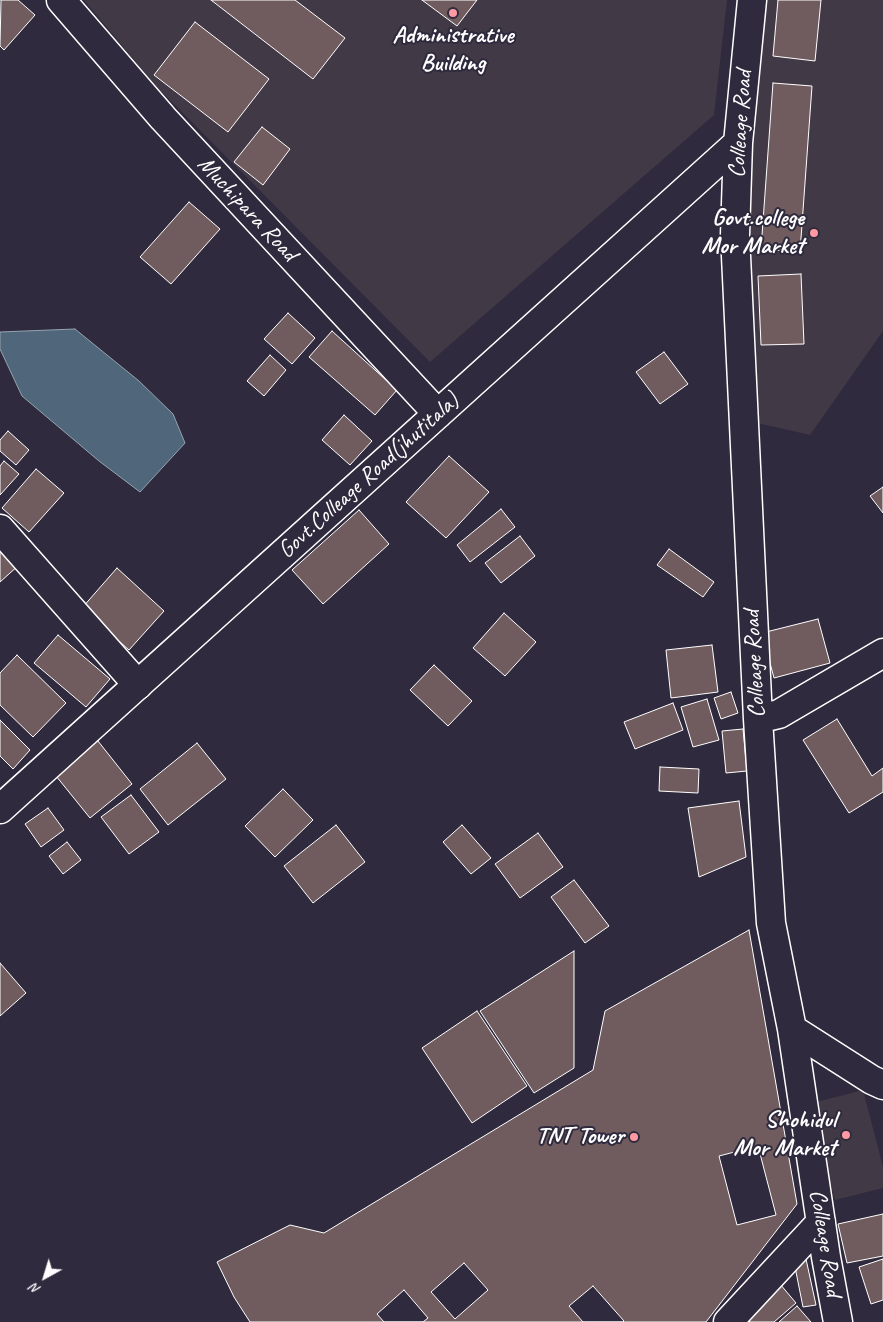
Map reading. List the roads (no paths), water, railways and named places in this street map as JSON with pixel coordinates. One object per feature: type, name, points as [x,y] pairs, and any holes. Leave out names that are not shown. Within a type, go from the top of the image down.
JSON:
[{"type":"street","name":"Muchipara Road","points":[[61,0],[163,118],[438,414]]},
{"type":"street","name":"Colleage Road","points":[[752,0],[738,143],[735,235],[758,719],[771,923],[792,1029],[826,1256],[838,1322]]},
{"type":"street","name":"Govt.Colleage Road(jhutitala)","points":[[0,809],[738,143]]},
{"type":"street","points":[[0,530],[138,685]]},
{"type":"street","points":[[758,719],[779,714],[883,653]]},
{"type":"street","points":[[792,1029],[872,1080],[883,1084]]},
{"type":"street","points":[[728,1322],[821,1222]]},
{"type":"water","points":[[75,329],[139,381],[173,414],[185,443],[140,492],[99,461],[22,396],[0,349],[0,332]]},
{"type":"place","name":"Administrative Building","points":[[453,13]]},
{"type":"place","name":"Govt.college Mor Market","points":[[814,233]]},
{"type":"place","name":"Shohidul Mor Market","points":[[846,1135]]},
{"type":"place","name":"TNT Tower","points":[[634,1137]]}]
